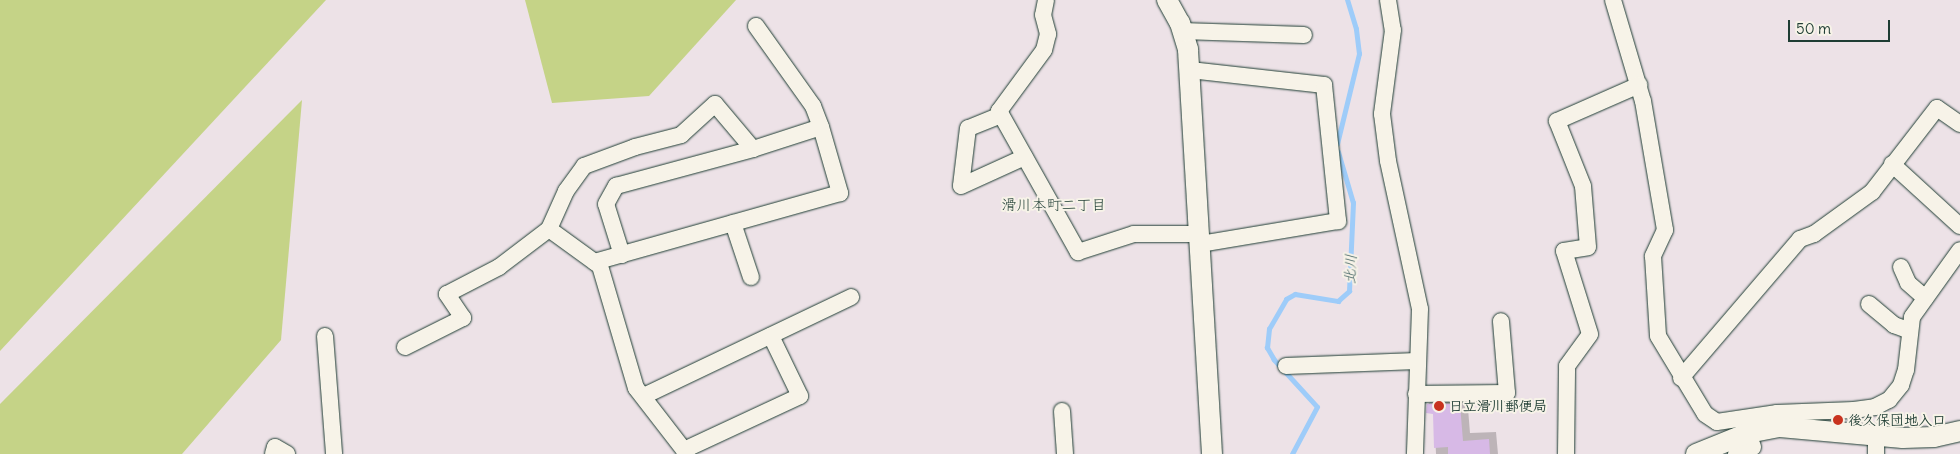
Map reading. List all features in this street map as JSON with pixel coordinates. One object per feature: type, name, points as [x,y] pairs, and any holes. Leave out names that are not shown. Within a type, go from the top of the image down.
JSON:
[{"type":"street","points":[[1046,0],[1043,15],[1048,34],[1044,50],[999,111],[1078,252],[1134,234],[1199,239],[1338,220],[1324,85],[1190,70]]},
{"type":"street","points":[[1167,0],[1182,31],[1188,50],[1190,70],[1212,454]]},
{"type":"street","points":[[1388,0],[1393,30],[1382,114],[1388,161],[1420,309],[1416,394],[1416,454]]},
{"type":"street","points":[[1613,0],[1638,84],[1666,230],[1654,256],[1658,336],[1681,378],[1705,414],[1717,422],[1779,420],[1875,407],[1889,400],[1901,385],[1906,370],[1908,330],[1912,317],[1960,250]]},
{"type":"street","points":[[595,262],[840,194],[813,106],[756,26]]},
{"type":"street","points":[[1182,31],[1304,35]]},
{"type":"street","points":[[1566,454],[1567,366],[1590,334],[1564,251],[1588,247],[1583,186],[1558,121],[1638,84]]},
{"type":"street","points":[[406,347],[463,318],[447,294],[499,267],[549,229],[566,190],[584,166],[635,147],[681,135],[715,104],[753,149]]},
{"type":"street","points":[[1681,378],[1800,239],[1814,234],[1872,192],[1937,108],[1959,121]]},
{"type":"street","points":[[1002,116],[968,128],[961,186],[1025,157]]},
{"type":"street","points":[[622,255],[606,204],[616,186],[753,149],[821,127]]},
{"type":"street","points":[[1892,164],[1960,226]]},
{"type":"street","points":[[732,223],[751,277]]},
{"type":"street","points":[[549,229],[600,266],[636,388],[685,452],[800,396],[771,336]]},
{"type":"street","points":[[1901,267],[1908,283],[1925,298]]},
{"type":"street","points":[[648,394],[851,297]]},
{"type":"street","points":[[1868,304],[1894,325],[1908,330]]},
{"type":"street","points":[[1416,394],[1507,393],[1502,321]]},
{"type":"street","points":[[326,336],[334,454]]},
{"type":"street","points":[[1286,366],[1417,360]]},
{"type":"street","points":[[1062,411],[1065,454]]},
{"type":"street","points":[[1696,454],[1779,420],[1834,430],[1876,445],[1958,434]]},
{"type":"street","points":[[1736,454],[1753,447],[1748,433]]},
{"type":"street","points":[[274,454],[275,447],[287,454]]},
{"type":"green space","points":[[0,0],[326,0],[0,351]]},
{"type":"green space","points":[[525,0],[736,0],[649,96],[552,103]]},
{"type":"green space","points":[[302,100],[281,340],[182,454],[0,454],[0,404]]},
{"type":"building","points":[[1427,404],[1460,404],[1463,441],[1489,439],[1490,454],[1448,454],[1448,447],[1434,448],[1433,414],[1426,413]]},
{"type":"waterway","name":"北川","points":[[1337,144],[1359,54],[1356,29],[1347,0]]},
{"type":"waterway","name":"北川","points":[[1292,454],[1317,407],[1274,360],[1267,348],[1269,329],[1286,299],[1295,294],[1338,301],[1349,291],[1353,203],[1338,152]]},
{"type":"place","name":"日立滑川郵便局","points":[[1439,406]]},
{"type":"place","name":"後久保団地入口","points":[[1838,420]]},
{"type":"district","name":"滑川本町二丁目","points":[[1054,205]]}]
